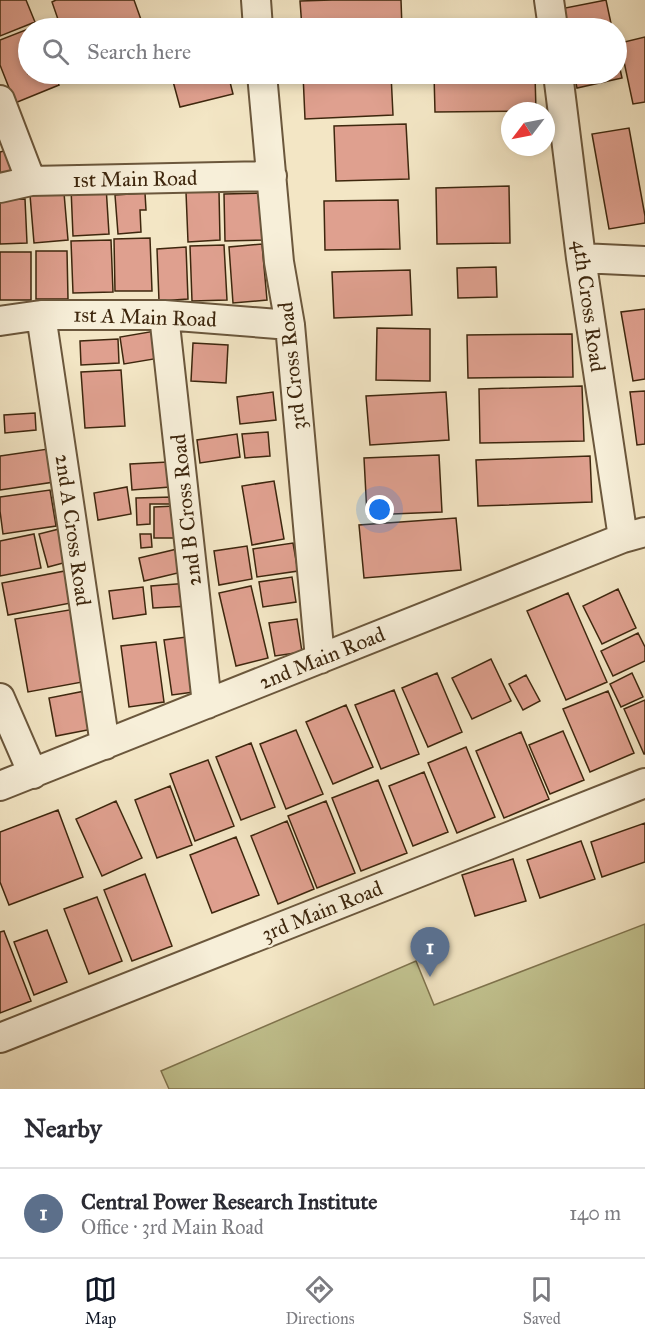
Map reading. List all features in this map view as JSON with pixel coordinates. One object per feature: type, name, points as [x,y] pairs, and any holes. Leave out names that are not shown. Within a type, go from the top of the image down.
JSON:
[{"type":"street","points":[[256,0],[257,18]]},
{"type":"street","points":[[549,0],[552,18]]},
{"type":"street","name":"3rd Cross Road","points":[[263,84],[279,262],[290,325],[320,659]]},
{"type":"street","name":"4th Cross Road","points":[[559,84],[581,258],[638,539]]},
{"type":"street","points":[[0,100],[31,181]]},
{"type":"street","name":"1st Main Road","points":[[0,188],[31,181],[272,176]]},
{"type":"street","points":[[581,258],[645,261]]},
{"type":"street","name":"1st A Main Road","points":[[0,321],[41,315],[164,315],[290,325]]},
{"type":"street","name":"2nd A Cross Road","points":[[41,315],[105,745]]},
{"type":"street","name":"2nd B Cross Road","points":[[164,315],[207,704]]},
{"type":"street","name":"2nd Main Road","points":[[0,786],[320,659],[638,539]]},
{"type":"street","points":[[0,698],[33,774]]},
{"type":"street","name":"3rd Main Road","points":[[0,1038],[645,783]]},
{"type":"green space","points":[[645,924],[645,1089],[169,1089],[161,1071],[416,961],[434,1005]]},
{"type":"building","points":[[0,0],[26,0],[33,18],[18,18],[18,29],[0,36]]},
{"type":"building","points":[[56,0],[134,0],[140,18],[58,18],[52,2]]},
{"type":"building","points":[[401,0],[402,18],[301,18],[300,1]]},
{"type":"building","points":[[606,0],[610,18],[562,18],[560,9]]},
{"type":"building","points":[[18,33],[18,84],[59,85],[15,103],[0,65],[0,40]]},
{"type":"building","points":[[645,37],[645,102],[633,104],[627,76],[627,41]]},
{"type":"building","points":[[174,84],[230,84],[233,94],[180,107]]},
{"type":"building","points":[[303,84],[391,84],[393,115],[305,119]]},
{"type":"building","points":[[434,84],[535,84],[536,102],[501,102],[501,111],[435,112]]},
{"type":"building","points":[[576,84],[595,84],[577,88]]},
{"type":"building","points":[[406,124],[409,179],[336,181],[334,126]]},
{"type":"building","points":[[629,128],[645,223],[609,229],[592,134]]},
{"type":"building","points":[[11,149],[17,169],[0,174],[0,152]]},
{"type":"building","points":[[106,186],[109,234],[73,236],[71,188]]},
{"type":"building","points":[[509,186],[510,243],[437,244],[436,188]]},
{"type":"building","points":[[219,191],[220,240],[188,242],[186,192]]},
{"type":"building","points":[[64,193],[68,240],[34,243],[30,195]]},
{"type":"building","points":[[145,193],[146,210],[140,210],[141,232],[118,234],[115,195]]},
{"type":"building","points":[[261,193],[263,240],[225,241],[224,194]]},
{"type":"building","points":[[25,199],[27,243],[0,244],[0,200]]},
{"type":"building","points":[[398,200],[400,249],[325,250],[324,201]]},
{"type":"building","points":[[150,238],[152,291],[115,291],[114,239]]},
{"type":"building","points":[[111,240],[113,292],[73,293],[71,241]]},
{"type":"building","points":[[262,244],[267,300],[233,303],[229,247]]},
{"type":"building","points":[[224,245],[227,300],[192,301],[190,246]]},
{"type":"building","points":[[186,247],[188,299],[159,301],[157,249]]},
{"type":"building","points":[[36,251],[67,251],[68,299],[36,299]]},
{"type":"building","points":[[0,252],[31,252],[31,300],[0,300]]},
{"type":"building","points":[[496,267],[497,297],[458,298],[457,268]]},
{"type":"building","points":[[410,270],[412,315],[334,318],[332,272]]},
{"type":"building","points":[[645,309],[645,379],[633,381],[621,312]]},
{"type":"building","points":[[377,328],[430,329],[430,381],[376,380]]},
{"type":"building","points":[[155,331],[160,358],[124,364],[120,337]]},
{"type":"building","points":[[572,334],[573,377],[468,378],[467,335]]},
{"type":"building","points":[[118,339],[119,363],[81,365],[80,341]]},
{"type":"building","points":[[193,343],[228,345],[226,383],[191,381]]},
{"type":"building","points":[[121,370],[125,426],[85,428],[81,372]]},
{"type":"building","points":[[582,386],[584,441],[480,443],[479,389]]},
{"type":"building","points":[[645,391],[645,444],[637,445],[630,392]]},
{"type":"building","points":[[273,392],[276,420],[240,424],[237,397]]},
{"type":"building","points":[[446,392],[449,440],[370,445],[366,396]]},
{"type":"building","points":[[35,413],[36,430],[5,433],[4,415]]},
{"type":"building","points":[[268,432],[270,456],[245,458],[242,434]]},
{"type":"building","points":[[237,434],[240,457],[200,463],[197,440]]},
{"type":"building","points":[[48,449],[54,482],[0,490],[0,456]]},
{"type":"building","points":[[439,455],[442,512],[367,515],[364,458]]},
{"type":"building","points":[[590,456],[592,502],[478,506],[476,460]]},
{"type":"building","points":[[168,462],[170,487],[132,490],[130,464]]},
{"type":"building","points":[[274,481],[284,539],[252,545],[242,486]]},
{"type":"building","points":[[127,487],[131,514],[98,520],[94,493]]},
{"type":"building","points":[[50,490],[56,526],[3,534],[0,497]]},
{"type":"building","points":[[172,497],[172,504],[150,504],[150,524],[137,525],[136,498]]},
{"type":"building","points":[[175,506],[176,538],[154,538],[154,507]]},
{"type":"building","points":[[456,518],[461,570],[364,578],[359,525]]},
{"type":"building","points":[[59,529],[67,562],[48,567],[39,534]]},
{"type":"building","points":[[34,534],[41,568],[0,576],[0,541]]},
{"type":"building","points":[[140,534],[151,534],[152,547],[141,548]]},
{"type":"building","points":[[293,543],[298,571],[257,577],[253,549]]},
{"type":"building","points":[[247,546],[252,579],[219,585],[214,551]]},
{"type":"building","points":[[177,549],[182,572],[144,581],[139,558]]},
{"type":"building","points":[[70,570],[76,602],[8,615],[2,583]]},
{"type":"building","points":[[292,577],[296,602],[263,607],[259,582]]},
{"type":"building","points":[[189,583],[190,606],[153,608],[151,586]]},
{"type":"building","points":[[251,586],[268,658],[236,666],[219,593]]},
{"type":"building","points":[[143,587],[146,614],[113,619],[109,591]]},
{"type":"building","points":[[618,589],[636,628],[602,644],[583,606]]},
{"type":"building","points":[[568,593],[607,682],[566,700],[527,611]]},
{"type":"building","points":[[75,609],[88,681],[28,692],[15,619]]},
{"type":"building","points":[[297,619],[302,652],[275,656],[269,623]]},
{"type":"building","points":[[638,633],[645,647],[645,661],[613,676],[601,651]]},
{"type":"building","points":[[194,636],[201,691],[172,695],[164,640]]},
{"type":"building","points":[[156,642],[164,702],[129,707],[121,646]]},
{"type":"building","points":[[491,659],[511,701],[472,719],[452,678]]},
{"type":"building","points":[[437,673],[462,732],[428,747],[402,688]]},
{"type":"building","points":[[632,673],[643,697],[621,707],[610,684]]},
{"type":"building","points":[[526,675],[540,701],[523,710],[509,684]]},
{"type":"building","points":[[90,690],[98,728],[56,736],[49,698]]},
{"type":"building","points":[[394,690],[419,754],[381,769],[355,705]]},
{"type":"building","points":[[608,691],[634,753],[590,772],[563,709]]},
{"type":"building","points":[[645,700],[645,754],[644,754],[624,709]]},
{"type":"building","points":[[346,705],[373,767],[333,784],[306,722]]},
{"type":"building","points":[[296,730],[323,794],[286,809],[260,744]]},
{"type":"building","points":[[563,731],[584,780],[550,794],[529,745]]},
{"type":"building","points":[[521,732],[549,799],[504,818],[476,751]]},
{"type":"building","points":[[251,743],[275,807],[241,820],[216,757]]},
{"type":"building","points":[[466,747],[495,817],[457,833],[428,763]]},
{"type":"building","points":[[208,760],[234,826],[195,841],[170,774]]},
{"type":"building","points":[[424,772],[448,832],[413,846],[389,786]]},
{"type":"building","points":[[378,780],[407,853],[361,871],[332,798]]},
{"type":"building","points":[[170,786],[192,845],[157,858],[135,800]]},
{"type":"building","points":[[116,801],[142,858],[102,876],[76,819]]},
{"type":"building","points":[[326,801],[355,873],[317,888],[288,816]]},
{"type":"building","points":[[58,810],[83,877],[9,905],[0,882],[0,832]]},
{"type":"building","points":[[287,821],[314,889],[278,904],[251,836]]},
{"type":"building","points":[[645,823],[645,862],[602,877],[591,842]]},
{"type":"building","points":[[236,837],[259,895],[212,913],[190,855]]},
{"type":"building","points":[[581,841],[595,879],[540,898],[527,860]]},
{"type":"building","points":[[513,859],[526,901],[475,916],[462,875]]},
{"type":"building","points":[[145,874],[172,946],[132,961],[104,890]]},
{"type":"building","points":[[97,897],[122,961],[89,974],[64,909]]},
{"type":"building","points":[[47,930],[67,982],[34,995],[14,942]]},
{"type":"building","points":[[4,931],[31,1001],[0,1013],[0,932]]},
{"type":"place","name":"Central Power Research Institute","points":[[430,977]]}]
